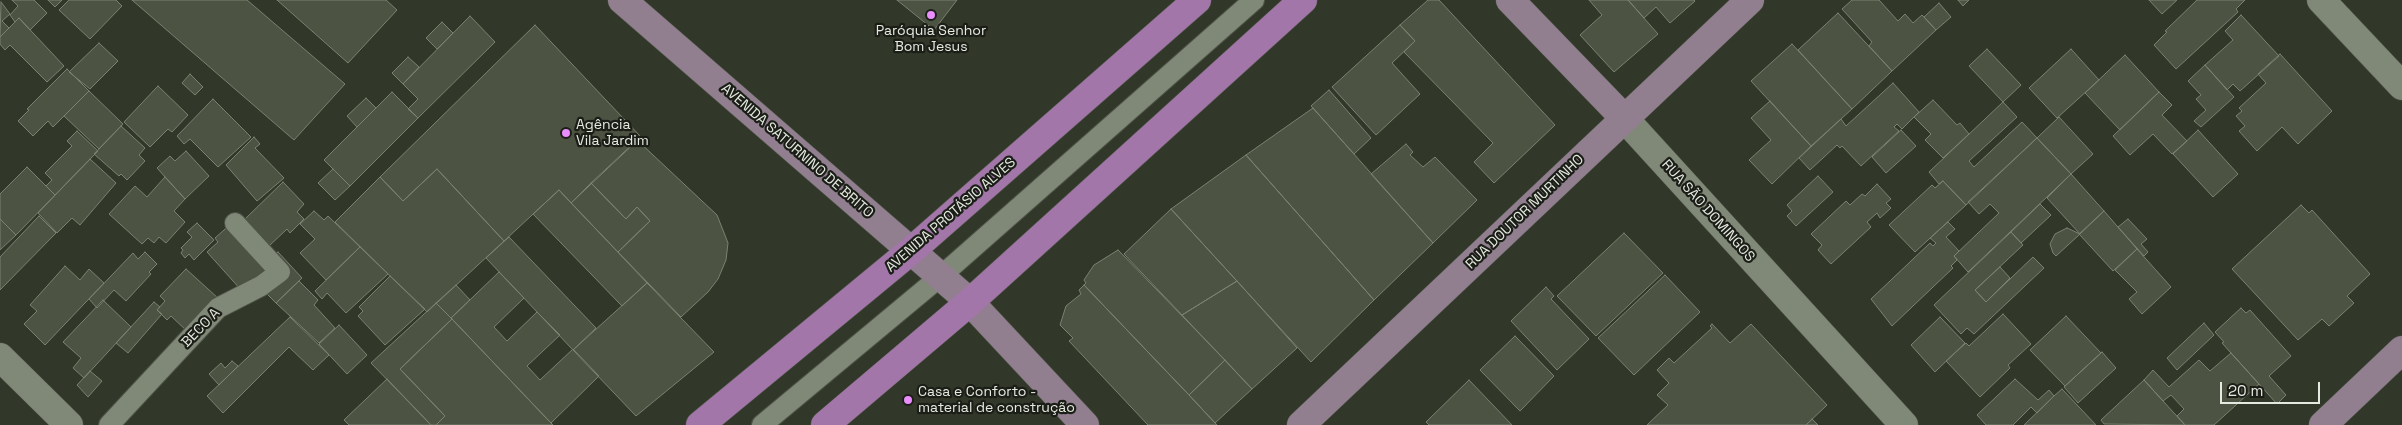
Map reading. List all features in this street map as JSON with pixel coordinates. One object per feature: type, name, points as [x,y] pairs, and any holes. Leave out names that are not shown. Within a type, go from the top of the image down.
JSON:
[{"type":"main road","name":"AVENIDA PROTÁSIO ALVES","points":[[700,425],[912,250],[1197,0]]},
{"type":"main road","points":[[825,425],[970,302],[1303,0]]},
{"type":"street","name":"AVENIDA SATURNINO DE BRITO","points":[[622,0],[970,302],[1085,425]]},
{"type":"street","name":"RUA SÃO DOMINGOS","points":[[1510,0],[1624,118],[1904,425]]},
{"type":"street","name":"RUA DOUTOR MURTINHO","points":[[1300,425],[1750,0]]},
{"type":"street","points":[[2321,0],[2402,86]]},
{"type":"street","points":[[2323,425],[2402,350]]},
{"type":"street","points":[[0,357],[69,425]]},
{"type":"lane","points":[[762,425],[941,276],[1254,0]]},
{"type":"lane","name":"BECO A","points":[[109,425],[218,308],[261,286],[280,272],[235,223]]},
{"type":"building","points":[[12,0],[34,0],[47,13],[30,30],[19,18],[15,22],[10,15],[18,6]]},
{"type":"building","points":[[48,0],[62,0],[55,7]]},
{"type":"building","points":[[69,0],[116,0],[122,6],[90,39],[59,10]]},
{"type":"building","points":[[132,0],[247,0],[345,84],[294,140]]},
{"type":"building","points":[[277,0],[386,0],[397,10],[348,63]]},
{"type":"building","name":"Paróquia Senhor Bom Jesus","points":[[897,0],[957,0],[934,30]]},
{"type":"building","points":[[1428,0],[1439,0],[1555,125],[1494,183],[1474,162],[1493,143],[1404,52],[1415,41],[1400,25]]},
{"type":"building","points":[[1589,0],[1628,0],[1658,34],[1614,72],[1580,35],[1602,15]]},
{"type":"building","points":[[1628,0],[1695,1],[1670,23],[1656,7],[1644,18]]},
{"type":"building","points":[[1852,0],[1879,0],[1898,21],[1905,14],[1913,23],[1922,15],[1936,30],[1892,71],[1869,46],[1872,42],[1842,9]]},
{"type":"building","points":[[1958,0],[1969,0],[1963,6]]},
{"type":"building","points":[[2149,0],[2177,0],[2162,14]]},
{"type":"building","points":[[2197,0],[2245,0],[2236,9],[2238,12],[2176,69],[2154,45],[2167,32],[2165,31]]},
{"type":"building","points":[[1,2],[10,14],[2,21],[9,28],[0,37]]},
{"type":"building","points":[[1939,3],[1951,17],[1936,30],[1924,17]]},
{"type":"building","points":[[1838,13],[1892,71],[1852,109],[1798,50]]},
{"type":"building","points":[[2241,15],[2279,56],[2240,91],[2233,84],[2227,90],[2205,65],[2233,40],[2225,31]]},
{"type":"building","points":[[470,16],[495,42],[418,118],[408,109],[418,99],[403,84]]},
{"type":"building","points":[[19,18],[64,66],[47,82],[10,45],[5,50],[0,44],[0,37]]},
{"type":"building","points":[[442,22],[453,33],[437,49],[426,38]]},
{"type":"building","points":[[535,25],[641,137],[571,203],[559,190],[504,241],[437,169],[403,201],[380,177]]},
{"type":"building","points":[[1400,25],[1415,41],[1392,63],[1420,94],[1376,135],[1332,87]]},
{"type":"building","points":[[99,43],[118,61],[90,89],[69,72]]},
{"type":"building","points":[[1792,44],[1852,109],[1811,146],[1751,81]]},
{"type":"building","points":[[1987,49],[2021,85],[2003,102],[1969,66]]},
{"type":"building","points":[[2071,49],[2099,80],[2057,118],[2029,88]]},
{"type":"building","points":[[2280,54],[2332,111],[2298,144],[2282,127],[2257,151],[2239,131],[2245,126],[2236,116],[2242,111],[2239,108],[2266,83],[2258,74]]},
{"type":"building","points":[[2125,55],[2159,92],[2120,130],[2085,93]]},
{"type":"building","points":[[408,57],[419,67],[403,84],[392,73]]},
{"type":"building","points":[[2205,65],[2234,97],[2201,127],[2194,121],[2206,110],[2196,99],[2201,95],[2188,81]]},
{"type":"building","points":[[67,69],[89,91],[53,127],[48,121],[33,136],[18,121],[29,110],[27,109]]},
{"type":"building","points":[[190,74],[203,87],[195,95],[182,83]]},
{"type":"building","points":[[1893,83],[1919,112],[1902,129],[1897,124],[1894,127],[1899,131],[1861,166],[1842,146],[1840,148],[1837,145],[1810,170],[1799,158],[1841,119],[1846,126]]},
{"type":"building","points":[[158,86],[188,115],[172,132],[168,129],[150,147],[124,122]]},
{"type":"building","points":[[1329,90],[1371,138],[1354,154],[1311,106]]},
{"type":"building","points":[[89,91],[123,124],[99,149],[64,116]]},
{"type":"building","points":[[392,92],[418,118],[350,186],[324,160]]},
{"type":"building","points":[[2159,92],[2172,105],[2162,115],[2187,141],[2172,154],[2153,134],[2130,155],[2113,136]]},
{"type":"building","points":[[366,98],[376,108],[357,127],[347,116]]},
{"type":"building","points":[[213,99],[251,137],[218,167],[190,139],[184,144],[177,136]]},
{"type":"building","points":[[1933,100],[1957,125],[1960,123],[1969,134],[1943,158],[1925,140],[1931,134],[1914,117]]},
{"type":"building","points":[[1770,101],[1811,146],[1772,184],[1749,160],[1771,140],[1751,118]]},
{"type":"building","points":[[2003,102],[2017,117],[1969,161],[1974,167],[2022,122],[2037,138],[1966,205],[1943,181],[1939,184],[1929,172]]},
{"type":"building","points":[[1313,108],[1433,243],[1374,300],[1246,155]]},
{"type":"building","points":[[2059,117],[2093,154],[2071,174],[2037,138]]},
{"type":"building","points":[[121,126],[145,148],[139,155],[145,161],[127,180],[121,174],[119,176],[94,154]]},
{"type":"building","points":[[1901,130],[1916,146],[1886,173],[1872,157]]},
{"type":"building","points":[[2198,130],[2238,174],[2213,197],[2173,154]]},
{"type":"building","points":[[77,131],[98,151],[55,195],[46,186],[52,180],[45,173],[72,146],[67,141]]},
{"type":"building","points":[[254,137],[260,144],[255,148],[284,178],[257,201],[226,165]]},
{"type":"building","points":[[2037,138],[2071,174],[1968,272],[1954,256],[1999,213],[1990,204],[1979,214],[1968,202]]},
{"type":"building","points":[[637,140],[717,215],[728,243],[726,260],[718,279],[708,292],[681,317],[618,252],[650,221],[637,207],[626,219],[591,183]]},
{"type":"building","points":[[1406,144],[1413,152],[1410,155],[1423,167],[1435,157],[1477,200],[1433,243],[1371,174]]},
{"type":"building","points":[[186,151],[209,176],[185,199],[157,168],[170,156],[175,161]]},
{"type":"building","points":[[1246,155],[1374,300],[1311,362],[1171,209]]},
{"type":"building","points":[[90,159],[116,183],[80,225],[72,218],[57,233],[38,213]]},
{"type":"building","points":[[27,167],[55,195],[16,235],[0,219],[0,194]]},
{"type":"building","points":[[333,169],[350,186],[335,200],[318,183]]},
{"type":"building","points":[[437,169],[504,241],[427,312],[335,222],[380,177],[403,201]]},
{"type":"building","points":[[2071,174],[2104,211],[2080,234],[2047,198]]},
{"type":"building","points":[[1818,176],[1833,192],[1796,226],[1787,216],[1792,211],[1787,205]]},
{"type":"building","points":[[165,177],[185,199],[174,211],[185,222],[166,243],[159,237],[154,243],[148,238],[142,244],[109,214],[135,186],[147,197]]},
{"type":"building","points":[[1943,181],[1966,205],[1915,252],[1889,225],[1932,185],[1935,188]]},
{"type":"building","points":[[283,182],[304,204],[297,212],[304,219],[290,233],[287,229],[269,246],[244,220]]},
{"type":"building","points":[[591,183],[626,219],[637,207],[650,221],[618,252],[571,203]]},
{"type":"building","points":[[1877,184],[1891,199],[1886,203],[1891,208],[1880,218],[1877,213],[1867,222],[1871,227],[1831,264],[1818,250],[1822,245],[1811,234],[1846,201],[1850,205],[1862,194],[1865,196]]},
{"type":"building","points":[[559,190],[647,283],[622,306],[533,214]]},
{"type":"building","points":[[2040,204],[2051,215],[2021,243],[2011,232]]},
{"type":"building","points":[[2301,205],[2309,213],[2312,210],[2370,274],[2347,296],[2354,303],[2329,326],[2322,319],[2298,340],[2232,269]]},
{"type":"building","points":[[1171,209],[1237,281],[1182,315],[1124,254]]},
{"type":"building","points":[[314,211],[324,220],[328,216],[360,247],[326,280],[300,253],[315,239],[300,224]]},
{"type":"building","points":[[2104,211],[2137,249],[2113,271],[2079,234]]},
{"type":"building","points":[[39,216],[56,233],[0,290],[0,257]]},
{"type":"building","points":[[0,219],[16,235],[0,250]]},
{"type":"building","points":[[2128,219],[2147,239],[2141,244],[2148,252],[2144,256],[2118,227]]},
{"type":"building","points":[[1948,222],[1955,229],[1946,237],[1959,251],[1954,256],[1957,260],[1951,266],[1953,268],[1892,326],[1871,299],[1930,243],[1933,246],[1936,243],[1930,238]]},
{"type":"building","points":[[197,223],[214,240],[194,260],[189,254],[185,258],[181,253],[183,250],[181,248],[192,237],[187,232]]},
{"type":"building","points":[[232,223],[275,270],[257,284],[253,278],[242,291],[207,252],[218,242],[215,238]]},
{"type":"building","points":[[2067,228],[2080,234],[2056,256],[2050,244],[2055,234]]},
{"type":"building","points":[[2011,232],[2023,245],[1975,290],[1986,302],[2033,257],[2044,268],[1974,334],[1967,328],[1961,334],[1934,305]]},
{"type":"building","points":[[1624,233],[1663,273],[1596,336],[1557,296]]},
{"type":"building","points":[[509,237],[596,328],[573,350],[486,258]]},
{"type":"building","points":[[360,247],[388,274],[346,313],[327,293],[322,299],[315,291]]},
{"type":"building","points":[[2137,249],[2171,287],[2142,314],[2129,299],[2137,292],[2115,270]]},
{"type":"building","points":[[1118,250],[1225,360],[1189,395],[1084,285],[1086,283],[1084,280],[1094,265]]},
{"type":"building","points":[[145,252],[157,264],[149,272],[151,274],[126,301],[114,290],[97,308],[89,299],[133,253],[138,259]]},
{"type":"building","points":[[278,252],[302,278],[276,303],[263,290],[272,257]]},
{"type":"building","points":[[65,266],[80,280],[89,269],[104,283],[45,345],[24,324],[37,311],[30,305]]},
{"type":"building","points":[[2000,267],[2010,278],[1986,302],[1975,290]]},
{"type":"building","points":[[186,269],[219,299],[188,332],[171,316],[167,320],[157,310],[165,301],[160,296]]},
{"type":"building","points":[[499,272],[524,298],[494,327],[507,341],[537,312],[560,335],[527,366],[540,380],[573,349],[599,376],[551,423],[451,318]]},
{"type":"building","points":[[1665,275],[1700,312],[1634,375],[1598,338]]},
{"type":"building","points":[[390,276],[425,309],[385,345],[358,316],[363,311],[359,307]]},
{"type":"building","points":[[299,281],[318,300],[314,305],[335,328],[319,343],[276,303]]},
{"type":"building","points":[[1237,281],[1297,348],[1252,389],[1182,315]]},
{"type":"building","points":[[647,283],[714,352],[636,416],[573,350]]},
{"type":"building","points":[[456,285],[470,300],[451,318],[436,303]]},
{"type":"building","points":[[1084,285],[1217,425],[1148,425],[1069,341],[1073,338],[1060,325],[1066,306],[1081,294],[1079,290]]},
{"type":"building","points":[[1546,287],[1554,296],[1551,299],[1589,339],[1557,370],[1511,321]]},
{"type":"building","points":[[103,300],[131,327],[84,378],[73,368],[81,358],[63,342]]},
{"type":"building","points":[[154,302],[160,307],[157,310],[162,314],[128,353],[116,343]]},
{"type":"building","points":[[436,303],[452,319],[400,369],[445,416],[436,425],[431,425],[371,363]]},
{"type":"building","points":[[2241,308],[2246,313],[2250,310],[2291,356],[2269,376],[2286,395],[2277,404],[2222,343],[2224,342],[2215,332]]},
{"type":"building","points":[[2003,314],[2031,344],[2008,365],[2010,368],[1980,397],[1946,361],[1966,343],[1969,346]]},
{"type":"building","points":[[2066,316],[2101,353],[2065,386],[2030,350]]},
{"type":"building","points":[[290,317],[329,355],[313,370],[289,347],[223,413],[207,396]]},
{"type":"building","points":[[1940,317],[1965,343],[1935,372],[1911,345]]},
{"type":"building","points":[[452,319],[553,425],[436,425],[445,416],[400,369]]},
{"type":"building","points":[[2204,323],[2214,335],[2177,370],[2167,358]]},
{"type":"building","points":[[1712,324],[1730,343],[1751,324],[1827,405],[1806,425],[1647,425],[1668,405],[1657,395],[1669,383],[1657,370],[1669,358],[1674,363],[1712,328],[1710,326]]},
{"type":"building","points":[[339,325],[367,355],[347,374],[319,344]]},
{"type":"building","points":[[1515,336],[1554,376],[1520,411],[1480,370]]},
{"type":"building","points":[[2102,352],[2116,368],[2078,403],[2064,387]]},
{"type":"building","points":[[2231,353],[2259,384],[2214,425],[2185,425],[2177,416],[2184,409],[2171,395],[2163,401],[2144,380],[2153,370],[2169,387],[2199,360],[2210,371]]},
{"type":"building","points":[[1225,360],[1252,389],[1215,423],[1189,395]]},
{"type":"building","points":[[232,361],[238,366],[219,385],[209,374],[221,363],[225,368]]},
{"type":"building","points":[[90,371],[102,381],[88,397],[77,385]]},
{"type":"building","points":[[387,379],[431,425],[349,425],[344,420]]},
{"type":"building","points":[[2015,379],[2038,400],[2049,390],[2054,396],[2037,413],[2031,407],[2013,425],[1986,425],[1977,415]]},
{"type":"building","points":[[1469,380],[1512,425],[1429,425],[1426,422]]},
{"type":"building","points":[[2144,380],[2185,425],[2104,424],[2101,420]]},
{"type":"building","points":[[2062,389],[2096,425],[2024,425],[2054,396]]},
{"type":"building","points":[[1812,419],[1818,425],[1806,425]]},
{"type":"place","name":"Paróquia Senhor Bom Jesus","points":[[931,15]]},
{"type":"place","name":"Agência Vila Jardim","points":[[566,133]]},
{"type":"place","name":"Casa e Conforto - material de construção","points":[[908,400]]}]
